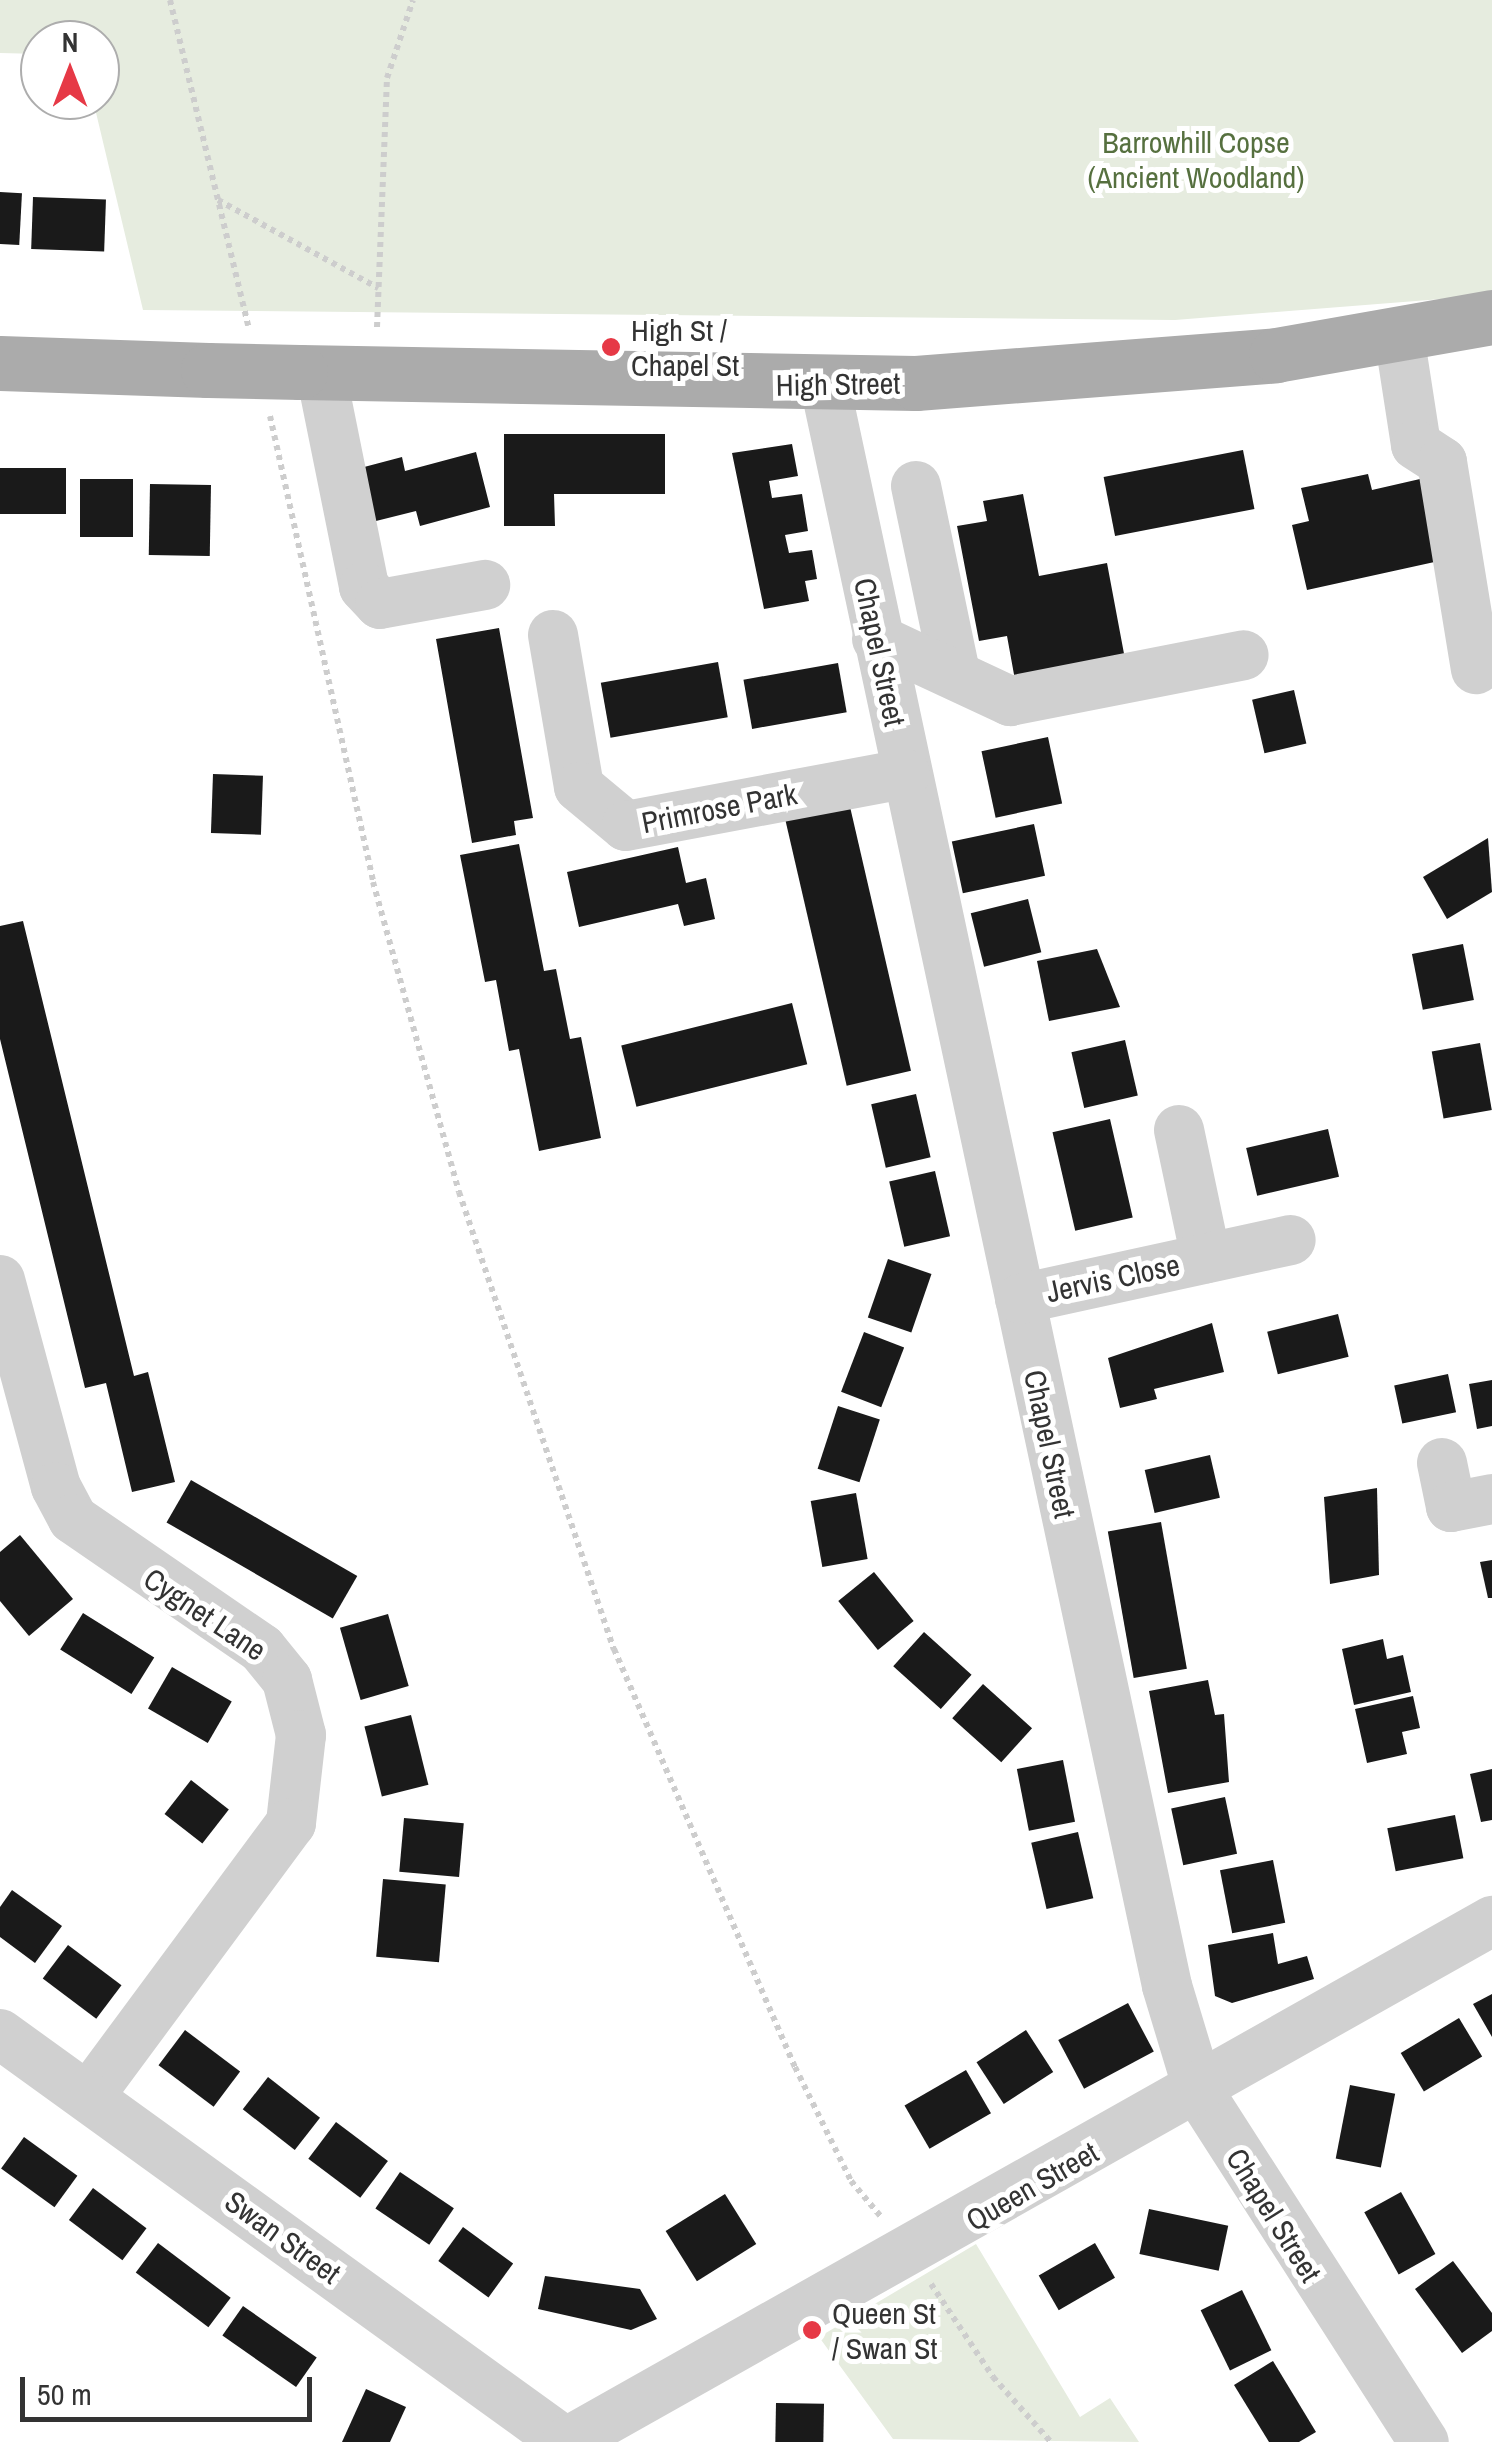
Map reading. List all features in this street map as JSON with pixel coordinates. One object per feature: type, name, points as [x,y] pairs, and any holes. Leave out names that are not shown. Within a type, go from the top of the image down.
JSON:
[{"type":"main road","name":"High Street","points":[[0,363],[230,355],[295,379],[376,374],[825,385],[1204,362],[1399,335],[1492,316]]},
{"type":"street","points":[[1399,335],[1416,445],[1442,462],[1476,669]]},
{"type":"street","points":[[295,379],[364,587],[380,604],[485,585]]},
{"type":"street","name":"Chapel Street","points":[[825,385],[905,774],[1168,1986],[1199,2092],[1365,2364],[1424,2442]]},
{"type":"street","points":[[916,486],[955,673]]},
{"type":"street","name":"Primrose Park","points":[[553,635],[579,788],[626,826],[905,774]]},
{"type":"street","points":[[877,639],[1010,701],[1244,655]]},
{"type":"street","name":"Jervis Close","points":[[1178,1130],[1206,1258]]},
{"type":"street","name":"Jervis Close","points":[[1020,1299],[1291,1240]]},
{"type":"street","name":"Cygnet Lane","points":[[0,1280],[56,1487],[73,1518],[262,1648],[286,1680],[301,1735],[291,1823],[89,2096]]},
{"type":"street","points":[[1442,1463],[1451,1507],[1492,1499]]},
{"type":"street","name":"Queen Street","points":[[566,2442],[1199,2092],[1492,1921]]},
{"type":"street","name":"Swan Street","points":[[0,2034],[566,2442]]},
{"type":"path","points":[[170,0],[218,200],[230,355]]},
{"type":"path","points":[[376,374],[387,78],[412,0]]},
{"type":"path","points":[[218,200],[378,288]]},
{"type":"path","points":[[295,379],[373,882],[460,1192],[614,1649],[851,2182],[888,2224]]},
{"type":"path","points":[[924,2274],[992,2377],[1051,2442]]},
{"type":"green space","name":"Barrowhill Copse (Ancient Woodland)","points":[[0,0],[1492,0],[1492,295],[1175,320],[143,310],[98,120],[120,120],[120,20],[20,20],[20,54],[0,53]]},
{"type":"green space","points":[[976,2244],[1080,2417],[1110,2398],[1139,2442],[893,2439],[819,2337]]},
{"type":"building","points":[[0,192],[22,193],[19,245],[0,244]]},
{"type":"building","points":[[33,197],[106,200],[104,252],[31,249]]},
{"type":"building","points":[[504,434],[665,434],[665,494],[554,494],[555,526],[504,526]]},
{"type":"building","points":[[792,444],[798,476],[769,481],[772,498],[802,494],[808,531],[785,535],[789,553],[812,550],[817,579],[805,581],[809,601],[764,609],[732,453]]},
{"type":"building","points":[[1243,450],[1254,509],[1115,536],[1104,477]]},
{"type":"building","points":[[476,452],[490,507],[420,526],[416,511],[364,524],[349,471],[402,457],[405,471]]},
{"type":"building","points":[[0,468],[66,468],[66,514],[0,514]]},
{"type":"building","points":[[1368,474],[1372,490],[1420,479],[1439,561],[1307,590],[1292,525],[1309,521],[1301,488]]},
{"type":"building","points":[[80,479],[133,479],[133,537],[80,537]]},
{"type":"building","points":[[150,484],[211,485],[210,556],[149,555]]},
{"type":"building","points":[[1023,494],[1039,576],[1107,563],[1125,659],[1015,680],[1007,636],[979,641],[957,526],[987,521],[983,501]]},
{"type":"building","points":[[499,628],[533,818],[514,821],[516,835],[472,843],[436,639]]},
{"type":"building","points":[[718,662],[728,717],[611,738],[601,683]]},
{"type":"building","points":[[838,663],[847,712],[752,729],[743,680]]},
{"type":"building","points":[[1294,690],[1306,744],[1264,753],[1252,700]]},
{"type":"building","points":[[1048,737],[1062,804],[996,818],[981,751]]},
{"type":"building","points":[[213,774],[263,776],[261,835],[211,833]]},
{"type":"building","points":[[848,798],[911,1071],[847,1086],[784,813]]},
{"type":"building","points":[[1034,824],[1045,876],[963,893],[952,841]]},
{"type":"building","points":[[1488,838],[1492,892],[1447,919],[1423,877]]},
{"type":"building","points":[[519,844],[544,971],[556,969],[570,1039],[581,1037],[601,1138],[539,1151],[519,1049],[509,1051],[496,980],[485,982],[460,855]]},
{"type":"building","points":[[678,847],[686,883],[706,878],[715,919],[684,926],[678,904],[579,927],[567,872]]},
{"type":"building","points":[[1028,899],[1041,952],[984,967],[971,913]]},
{"type":"building","points":[[23,921],[134,1376],[148,1372],[175,1482],[132,1492],[106,1383],[85,1388],[0,1039],[0,926]]},
{"type":"building","points":[[1463,944],[1474,1000],[1423,1010],[1412,954]]},
{"type":"building","points":[[1097,949],[1120,1007],[1049,1021],[1037,961]]},
{"type":"building","points":[[792,1003],[807,1064],[636,1107],[621,1046]]},
{"type":"building","points":[[1125,1040],[1138,1096],[1084,1108],[1071,1052]]},
{"type":"building","points":[[1480,1043],[1492,1110],[1444,1118],[1432,1052]]},
{"type":"building","points":[[916,1094],[931,1157],[886,1168],[871,1104]]},
{"type":"building","points":[[1110,1119],[1133,1217],[1075,1231],[1053,1132]]},
{"type":"building","points":[[1328,1129],[1339,1177],[1257,1196],[1246,1148]]},
{"type":"building","points":[[935,1171],[950,1236],[904,1247],[889,1182]]},
{"type":"building","points":[[888,1259],[931,1274],[911,1333],[868,1318]]},
{"type":"building","points":[[1338,1314],[1349,1357],[1278,1374],[1267,1332]]},
{"type":"building","points":[[1212,1323],[1224,1372],[1154,1389],[1157,1399],[1120,1408],[1108,1358]]},
{"type":"building","points":[[864,1332],[904,1347],[881,1407],[841,1392]]},
{"type":"building","points":[[1448,1374],[1456,1412],[1402,1424],[1394,1385]]},
{"type":"building","points":[[1492,1380],[1492,1426],[1477,1429],[1469,1384]]},
{"type":"building","points":[[838,1406],[880,1420],[859,1482],[818,1469]]},
{"type":"building","points":[[1210,1455],[1220,1498],[1155,1513],[1145,1470]]},
{"type":"building","points":[[191,1480],[357,1576],[333,1618],[166,1522]]},
{"type":"building","points":[[1377,1488],[1379,1575],[1330,1584],[1324,1497]]},
{"type":"building","points":[[856,1493],[868,1559],[822,1567],[811,1501]]},
{"type":"building","points":[[1161,1522],[1187,1669],[1134,1678],[1108,1531]]},
{"type":"building","points":[[20,1535],[73,1599],[29,1636],[0,1601],[0,1552]]},
{"type":"building","points":[[1492,1560],[1492,1598],[1488,1598],[1480,1562]]},
{"type":"building","points":[[874,1572],[914,1621],[878,1650],[838,1601]]},
{"type":"building","points":[[83,1613],[154,1658],[131,1694],[60,1649]]},
{"type":"building","points":[[388,1614],[409,1686],[361,1700],[340,1628]]},
{"type":"building","points":[[924,1632],[972,1675],[941,1709],[893,1666]]},
{"type":"building","points":[[1383,1639],[1387,1659],[1403,1655],[1411,1692],[1354,1705],[1342,1649]]},
{"type":"building","points":[[172,1667],[232,1702],[208,1743],[148,1709]]},
{"type":"building","points":[[1208,1680],[1215,1715],[1224,1714],[1229,1782],[1168,1793],[1149,1691]]},
{"type":"building","points":[[983,1684],[1032,1728],[1001,1762],[952,1718]]},
{"type":"building","points":[[1413,1696],[1420,1728],[1402,1732],[1407,1754],[1367,1763],[1355,1709]]},
{"type":"building","points":[[411,1715],[428,1785],[382,1796],[364,1727]]},
{"type":"building","points":[[1063,1760],[1075,1822],[1029,1831],[1017,1769]]},
{"type":"building","points":[[1492,1769],[1492,1820],[1481,1822],[1470,1774]]},
{"type":"building","points":[[191,1780],[229,1810],[202,1843],[165,1814]]},
{"type":"building","points":[[1225,1797],[1237,1854],[1183,1865],[1171,1808]]},
{"type":"building","points":[[1455,1815],[1463,1858],[1396,1871],[1387,1828]]},
{"type":"building","points":[[404,1818],[464,1823],[459,1877],[399,1872]]},
{"type":"building","points":[[1078,1832],[1093,1898],[1047,1909],[1031,1843]]},
{"type":"building","points":[[1273,1860],[1285,1923],[1232,1933],[1220,1870]]},
{"type":"building","points":[[383,1879],[446,1884],[439,1962],[376,1957]]},
{"type":"building","points":[[12,1890],[62,1926],[35,1963],[0,1937],[0,1907]]},
{"type":"building","points":[[1273,1933],[1278,1964],[1307,1956],[1314,1979],[1232,2003],[1215,1996],[1208,1945]]},
{"type":"building","points":[[68,1945],[122,1985],[96,2019],[43,1979]]},
{"type":"building","points":[[1492,1994],[1492,2037],[1473,2004]]},
{"type":"building","points":[[1128,2003],[1154,2052],[1084,2089],[1058,2040]]},
{"type":"building","points":[[1459,2018],[1482,2057],[1424,2092],[1401,2053]]},
{"type":"building","points":[[185,2030],[240,2072],[214,2107],[159,2065]]},
{"type":"building","points":[[1026,2030],[1053,2072],[1004,2104],[977,2062]]},
{"type":"building","points":[[966,2070],[991,2113],[930,2149],[905,2106]]},
{"type":"building","points":[[268,2077],[320,2118],[295,2150],[243,2109]]},
{"type":"building","points":[[1350,2085],[1395,2094],[1381,2167],[1336,2159]]},
{"type":"building","points":[[336,2122],[388,2161],[360,2198],[308,2159]]},
{"type":"building","points":[[24,2137],[77,2176],[54,2207],[1,2169]]},
{"type":"building","points":[[400,2172],[454,2208],[429,2245],[375,2208]]},
{"type":"building","points":[[93,2188],[147,2228],[122,2260],[69,2220]]},
{"type":"building","points":[[1401,2192],[1435,2254],[1399,2274],[1364,2212]]},
{"type":"building","points":[[725,2194],[756,2244],[697,2281],[666,2231]]},
{"type":"building","points":[[1149,2209],[1228,2226],[1219,2271],[1139,2254]]},
{"type":"building","points":[[463,2227],[513,2263],[488,2297],[438,2261]]},
{"type":"building","points":[[158,2243],[231,2298],[208,2327],[136,2273]]},
{"type":"building","points":[[1095,2243],[1115,2278],[1059,2310],[1039,2276]]},
{"type":"building","points":[[1453,2261],[1492,2313],[1492,2331],[1462,2353],[1415,2289]]},
{"type":"building","points":[[545,2276],[640,2289],[657,2319],[631,2330],[538,2309]]},
{"type":"building","points":[[1242,2290],[1271,2350],[1230,2370],[1201,2310]]},
{"type":"building","points":[[243,2306],[317,2358],[296,2387],[222,2335]]},
{"type":"building","points":[[1273,2361],[1316,2432],[1299,2442],[1269,2442],[1234,2385]]},
{"type":"building","points":[[366,2389],[406,2407],[390,2442],[342,2442]]},
{"type":"building","points":[[776,2403],[824,2404],[823,2442],[775,2442]]},
{"type":"place","name":"High St / Chapel St","points":[[611,347]]},
{"type":"place","name":"Queen St / Swan St","points":[[812,2330]]}]
